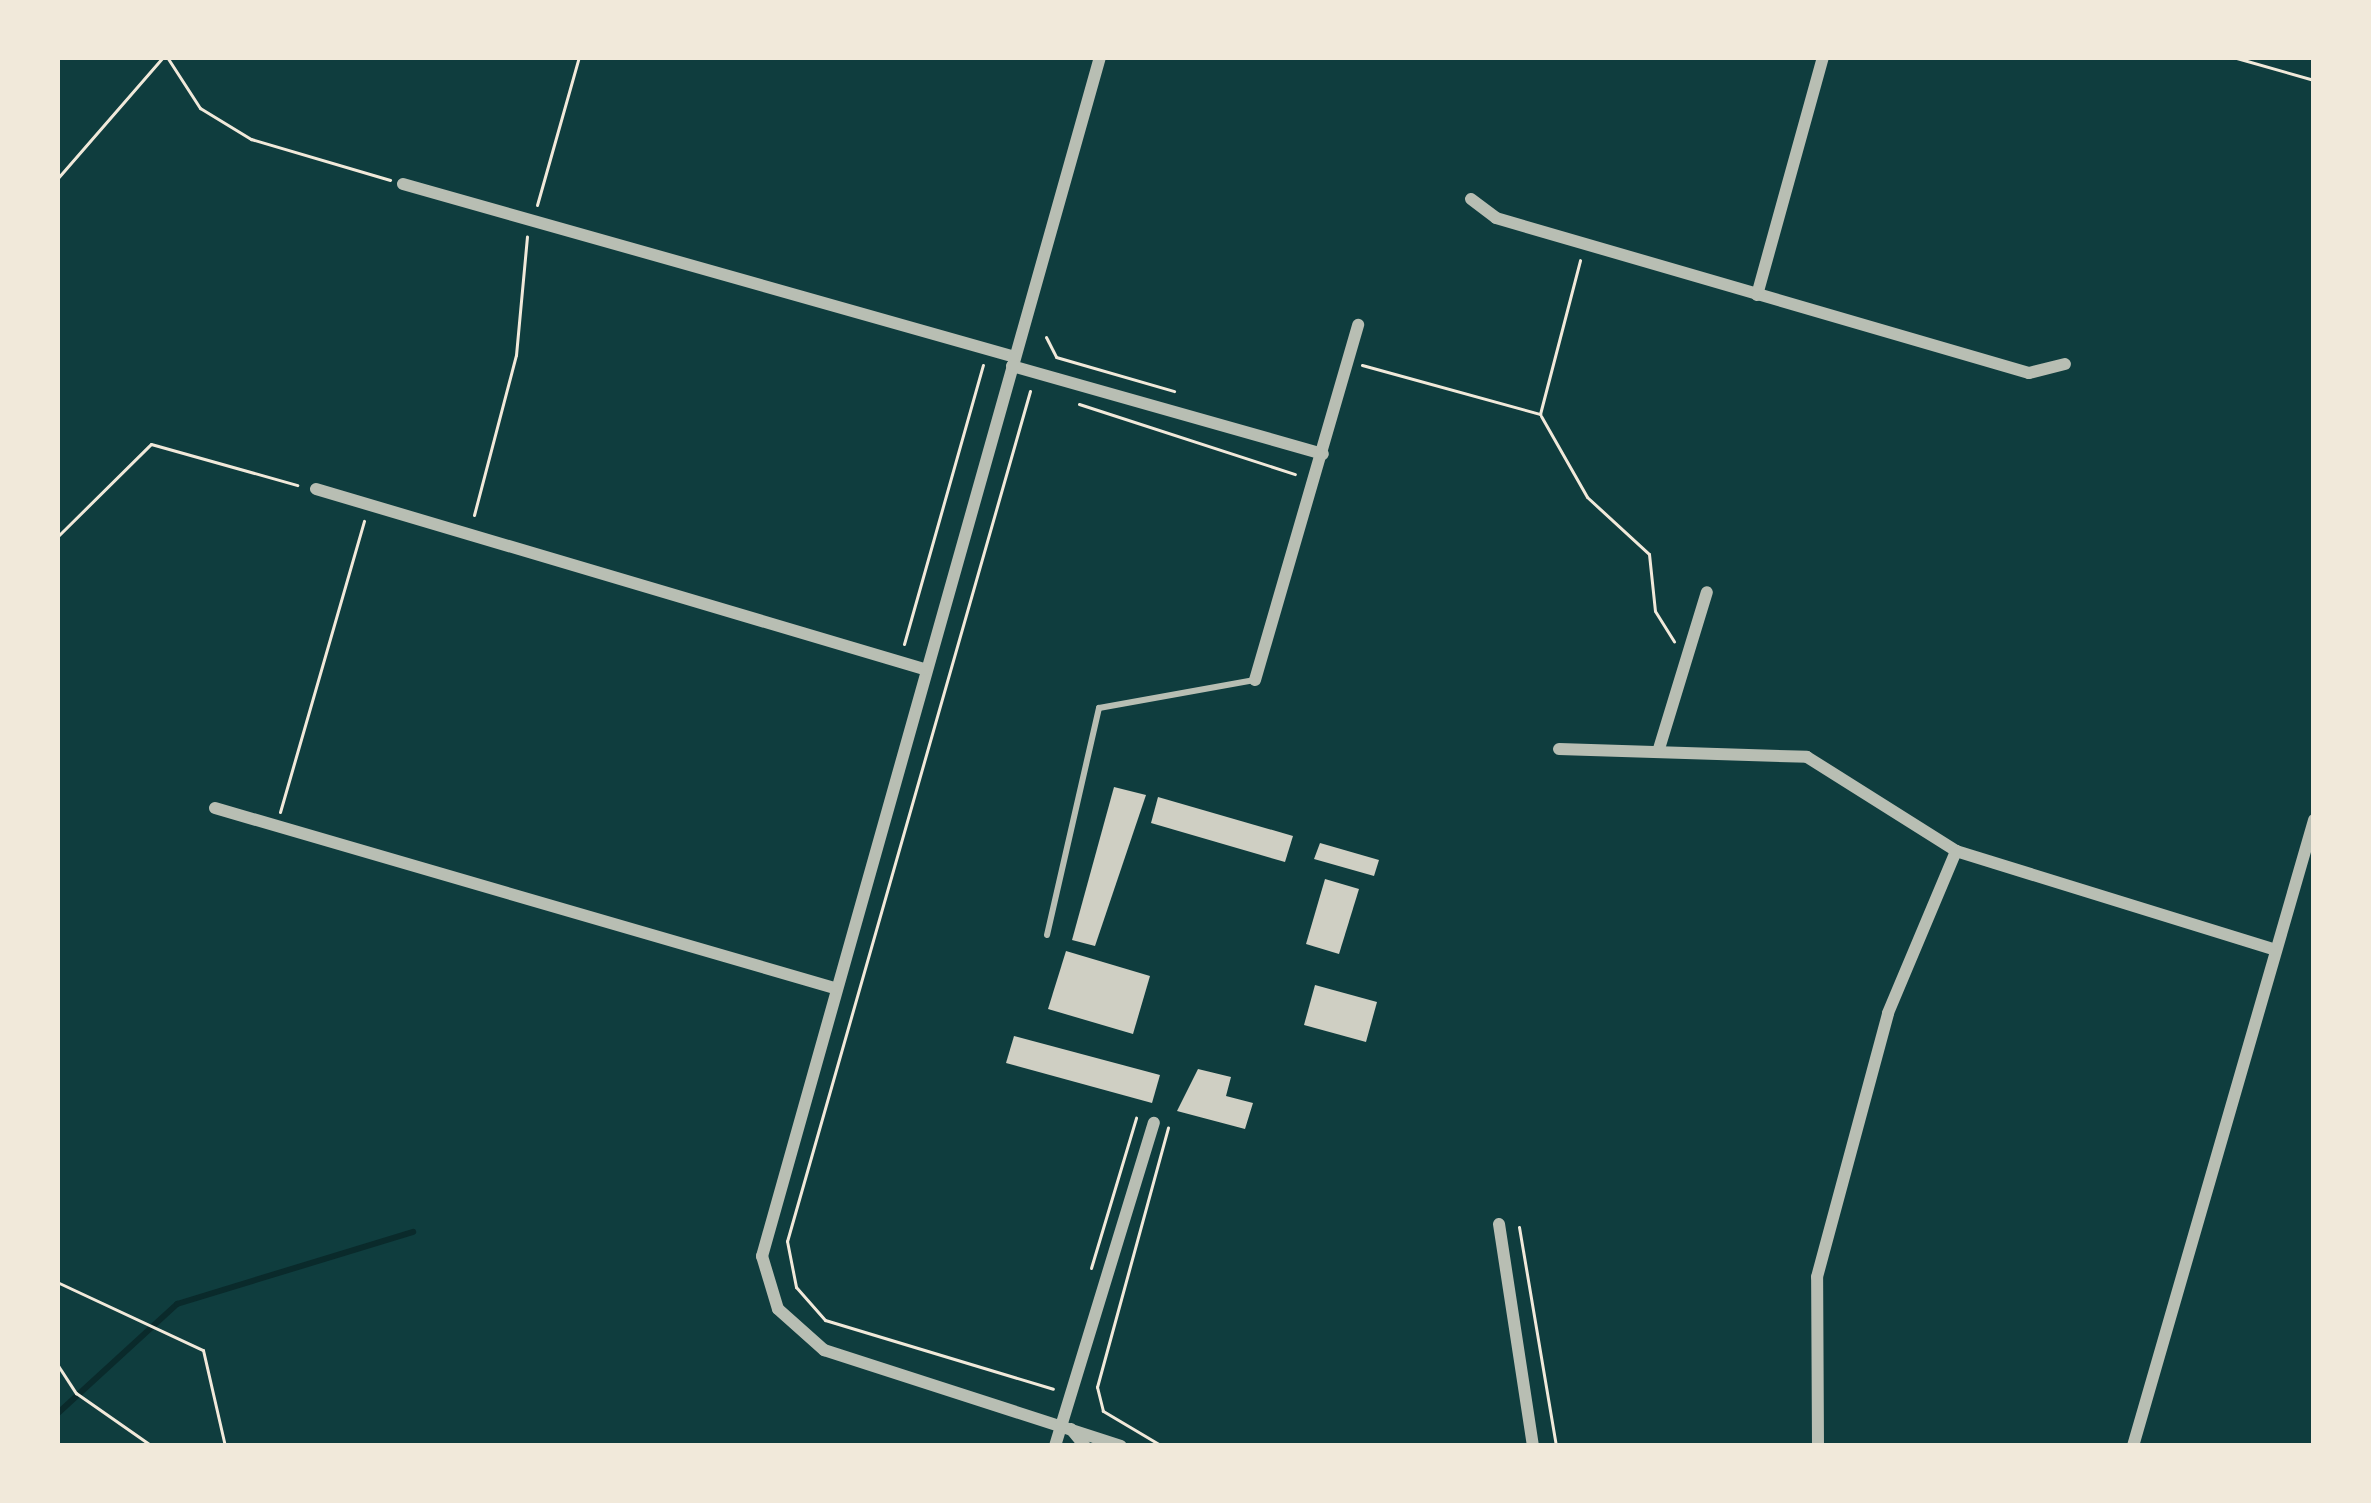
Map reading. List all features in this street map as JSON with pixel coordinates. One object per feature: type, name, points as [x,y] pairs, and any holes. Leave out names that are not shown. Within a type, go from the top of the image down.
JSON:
[{"type":"street","points":[[1100,57],[763,1238],[778,1309],[824,1350],[1121,1446]]},
{"type":"street","points":[[1757,296],[1823,57]]},
{"type":"street","points":[[403,184],[1323,454]]},
{"type":"street","points":[[1471,199],[1496,218],[2029,373],[2065,364]]},
{"type":"street","points":[[1255,680],[1358,325]]},
{"type":"street","points":[[316,489],[924,669]]},
{"type":"street","points":[[1658,752],[1683,656],[1707,592]]},
{"type":"street","points":[[1559,749],[1808,758],[1956,851],[2276,950]]},
{"type":"street","points":[[215,808],[834,988]]},
{"type":"street","points":[[2132,1446],[2314,820]]},
{"type":"street","points":[[1818,1446],[1817,1277],[1888,1013],[1956,851]]},
{"type":"street","points":[[1055,1446],[1067,1428],[1154,1123]]},
{"type":"street","points":[[1499,1224],[1534,1446]]},
{"type":"street","points":[[1067,1428],[1085,1446]]},
{"type":"lane","points":[[1047,934],[1099,708],[1236,692],[1255,680]]},
{"type":"path","points":[[57,179],[165,57],[200,108],[251,139],[403,184]]},
{"type":"path","points":[[469,532],[516,355],[532,219],[580,57]]},
{"type":"path","points":[[2233,57],[2314,80]]},
{"type":"path","points":[[1584,244],[1540,414],[1587,497],[1649,554],[1654,611],[1683,656]]},
{"type":"path","points":[[1046,337],[1056,357],[1174,391]]},
{"type":"path","points":[[1348,361],[1540,414]]},
{"type":"path","points":[[904,646],[983,363]]},
{"type":"path","points":[[1053,396],[1032,387],[787,1241],[796,1287],[840,1328],[1056,1390],[1062,1367]]},
{"type":"path","points":[[1075,402],[1286,464],[1298,490]]},
{"type":"path","points":[[57,537],[151,444],[316,489]]},
{"type":"path","points":[[276,825],[370,502]]},
{"type":"path","points":[[1088,1276],[1134,1118]]},
{"type":"path","points":[[1098,1401],[1175,1130]]},
{"type":"path","points":[[1524,1227],[1556,1446]]},
{"type":"path","points":[[57,1282],[203,1350],[225,1446]]},
{"type":"path","points":[[57,1364],[76,1393],[152,1446]]},
{"type":"path","points":[[1087,1402],[1098,1401],[1162,1446]]},
{"type":"building","points":[[1114,787],[1146,795],[1095,946],[1072,940]]},
{"type":"building","points":[[1158,797],[1293,836],[1285,862],[1151,823]]},
{"type":"building","points":[[1320,843],[1379,860],[1374,876],[1314,859]]},
{"type":"building","points":[[1325,879],[1359,889],[1339,954],[1306,944]]},
{"type":"building","points":[[1066,951],[1150,976],[1133,1034],[1048,1009]]},
{"type":"building","points":[[1315,985],[1377,1002],[1366,1042],[1304,1025]]},
{"type":"building","points":[[1014,1036],[1160,1075],[1152,1103],[1006,1063]]},
{"type":"building","points":[[1198,1069],[1231,1077],[1226,1096],[1253,1103],[1245,1129],[1177,1111]]},
{"type":"waterway","points":[[57,1414],[177,1304],[413,1232]]}]
